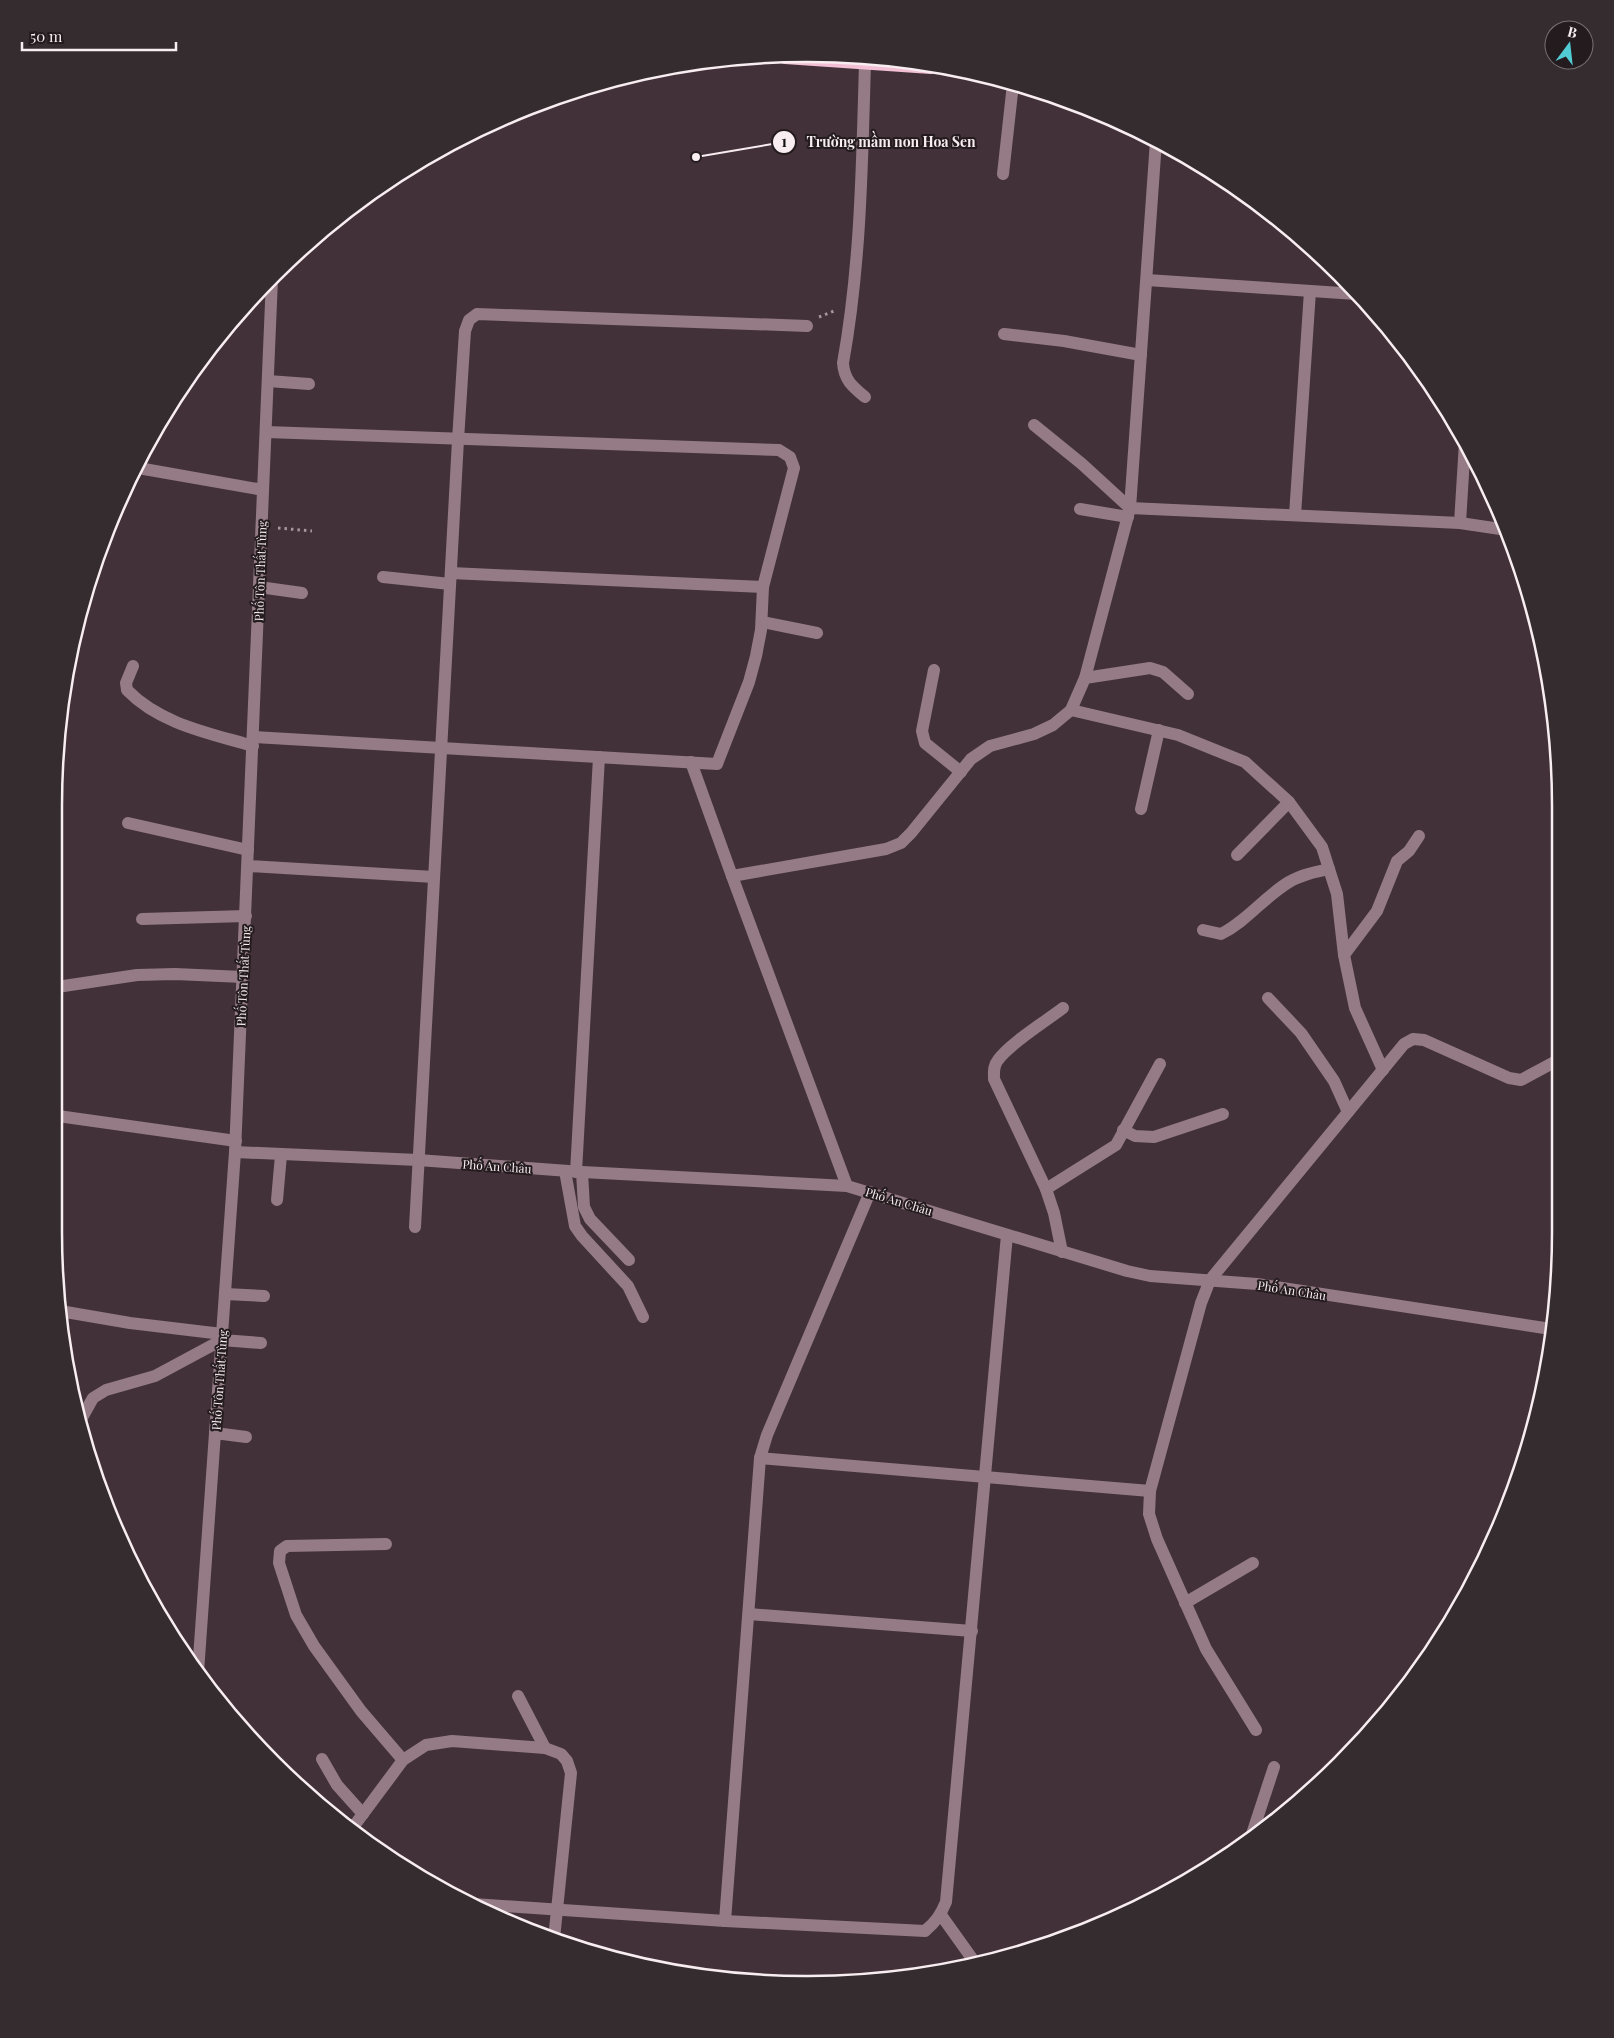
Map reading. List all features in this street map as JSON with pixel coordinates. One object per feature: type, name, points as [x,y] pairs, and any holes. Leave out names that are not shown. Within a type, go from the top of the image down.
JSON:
[{"type":"street","points":[[864,397],[847,382],[844,372],[860,241],[865,65]]},
{"type":"street","points":[[1002,174],[1012,92]]},
{"type":"street","points":[[732,876],[886,849],[900,843],[911,833],[979,752],[990,746],[1034,734],[1053,725],[1071,710],[1085,678],[1129,512],[1142,355],[1155,149]]},
{"type":"street","points":[[1147,280],[1345,293]]},
{"type":"street","name":"Phố Tôn Thất Tùng","points":[[199,1660],[236,1147],[272,291]]},
{"type":"street","points":[[1295,515],[1310,291]]},
{"type":"street","points":[[415,1227],[458,440],[465,331],[469,320],[477,314],[807,326]]},
{"type":"street","points":[[1004,334],[1064,341],[1142,355]]},
{"type":"street","points":[[268,381],[309,384]]},
{"type":"street","points":[[1034,425],[1082,464],[1129,512]]},
{"type":"street","points":[[133,666],[126,683],[127,690],[160,716],[175,722],[253,742],[441,749],[717,764],[756,656],[762,622],[762,586],[794,468],[793,460],[786,453],[779,450],[266,432]]},
{"type":"street","points":[[1460,523],[1464,458]]},
{"type":"street","points":[[144,469],[263,490]]},
{"type":"street","points":[[1080,510],[1295,515],[1460,523],[1497,529]]},
{"type":"street","points":[[383,577],[762,586]]},
{"type":"street","points":[[260,587],[302,593]]},
{"type":"street","points":[[762,622],[817,633]]},
{"type":"street","points":[[1085,678],[1150,668],[1163,672],[1188,694]]},
{"type":"street","points":[[934,670],[922,731],[923,738],[925,743],[961,772]]},
{"type":"street","points":[[1071,710],[1178,735],[1245,762],[1289,802],[1322,847],[1337,894],[1344,955],[1356,1008],[1383,1070]]},
{"type":"street","points":[[1141,809],[1159,730]]},
{"type":"street","points":[[600,757],[574,1172],[575,1226],[628,1286],[643,1317]]},
{"type":"street","points":[[692,762],[732,876],[848,1186]]},
{"type":"street","points":[[1237,855],[1289,802]]},
{"type":"street","points":[[128,823],[248,850]]},
{"type":"street","points":[[1344,955],[1378,911],[1398,861],[1409,851],[1419,836]]},
{"type":"street","points":[[248,866],[434,877]]},
{"type":"street","points":[[1203,930],[1221,934],[1234,927],[1287,883],[1301,876],[1329,868]]},
{"type":"street","points":[[142,919],[246,916]]},
{"type":"street","points":[[62,986],[137,975],[175,974],[243,977]]},
{"type":"street","points":[[1268,998],[1302,1033],[1334,1081],[1348,1112]]},
{"type":"street","points":[[1062,1252],[1054,1213],[1046,1189],[994,1079],[993,1069],[1005,1052],[1063,1008]]},
{"type":"street","points":[[1256,1730],[1206,1649],[1157,1539],[1149,1514],[1150,1491],[1201,1303],[1210,1280],[1404,1044],[1414,1039],[1424,1040],[1510,1078],[1520,1080],[1552,1063]]},
{"type":"street","points":[[1046,1189],[1116,1145],[1160,1064]]},
{"type":"street","points":[[1123,1130],[1134,1136],[1154,1136],[1223,1114]]},
{"type":"street","name":"Phố An Châu","points":[[62,1117],[282,1154],[418,1160],[574,1172],[848,1186],[1134,1273],[1257,1284],[1545,1328]]},
{"type":"street","points":[[277,1200],[282,1154]]},
{"type":"street","points":[[574,1172],[584,1207],[590,1219],[629,1260]]},
{"type":"street","points":[[725,1921],[760,1458],[767,1435],[870,1192]]},
{"type":"street","points":[[492,1905],[725,1921],[926,1931],[940,1915],[946,1902],[1007,1235]]},
{"type":"street","points":[[225,1294],[264,1296]]},
{"type":"street","points":[[67,1312],[261,1343]]},
{"type":"street","points":[[85,1411],[92,1398],[106,1390],[155,1376],[222,1337]]},
{"type":"street","points":[[215,1433],[246,1438]]},
{"type":"street","points":[[760,1458],[1150,1491]]},
{"type":"street","points":[[386,1544],[287,1546],[280,1551],[279,1563],[296,1615],[314,1646],[361,1711],[403,1760]]},
{"type":"street","points":[[1186,1603],[1253,1563]]},
{"type":"street","points":[[748,1614],[972,1631]]},
{"type":"street","points":[[518,1696],[545,1748]]},
{"type":"street","points":[[356,1823],[403,1760],[426,1745],[452,1741],[545,1748],[561,1754],[568,1761],[571,1774],[555,1931]]},
{"type":"street","points":[[322,1759],[336,1785],[363,1814]]},
{"type":"street","points":[[1258,1824],[1274,1767]]},
{"type":"street","points":[[940,1915],[971,1957]]},
{"type":"path","points":[[807,326],[824,315],[852,308]]},
{"type":"path","points":[[262,526],[312,530]]},
{"type":"place","name":"Trường mầm non Hoa Sen","points":[[696,157]]}]
